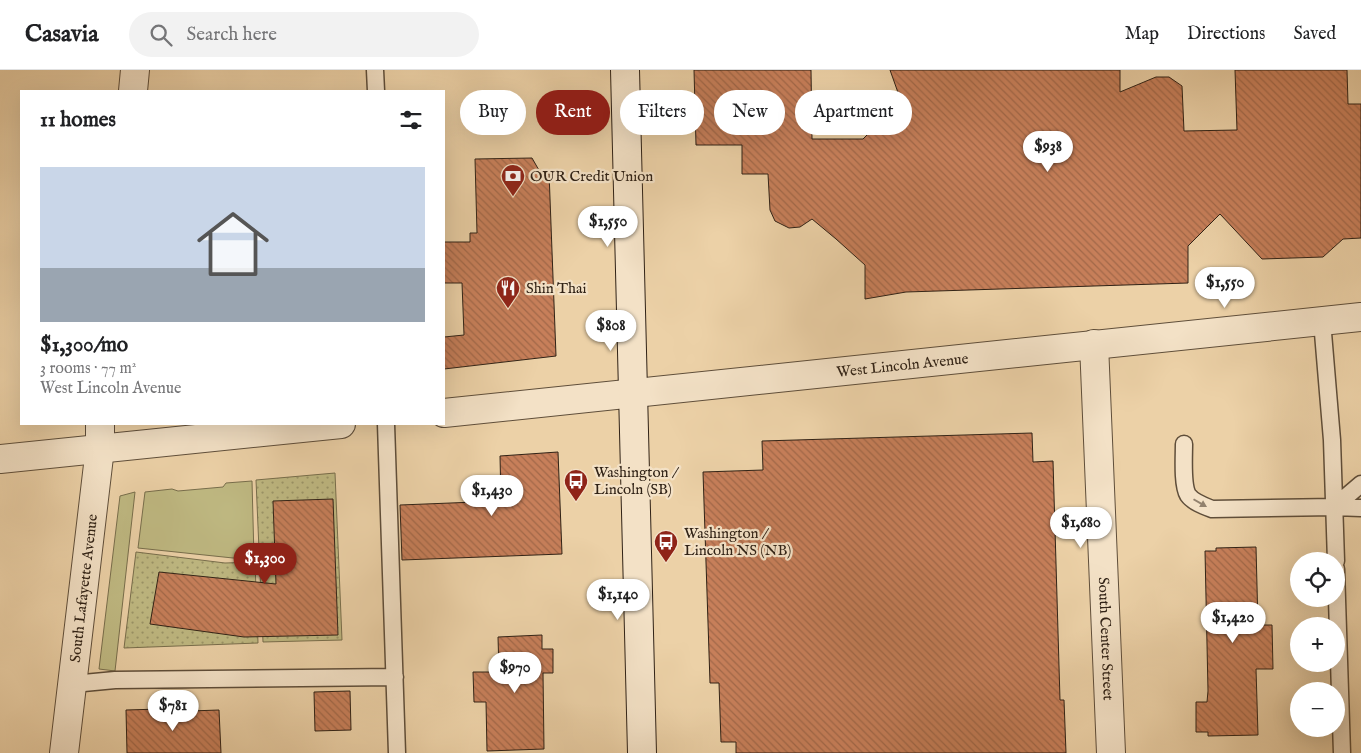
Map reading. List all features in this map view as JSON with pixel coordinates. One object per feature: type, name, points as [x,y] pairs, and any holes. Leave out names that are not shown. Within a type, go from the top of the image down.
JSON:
[{"type":"street","points":[[133,90],[135,70]]},
{"type":"street","points":[[625,70],[642,753]]},
{"type":"street","name":"West Lincoln Avenue","points":[[445,413],[634,395],[1361,316]]},
{"type":"street","name":"South Center Street","points":[[1094,344],[1111,753]]},
{"type":"street","points":[[0,459],[100,436],[321,425]]},
{"type":"street","name":"South Lafayette Avenue","points":[[64,753],[100,436]]},
{"type":"lane","points":[[375,70],[376,90]]},
{"type":"lane","points":[[1322,321],[1332,440],[1336,552]]},
{"type":"lane","points":[[386,425],[397,753]]},
{"type":"lane","points":[[1184,444],[1185,477],[1188,495],[1199,504],[1212,509],[1361,508]]},
{"type":"lane","points":[[1334,507],[1361,484]]},
{"type":"lane","points":[[1334,507],[1361,498]]},
{"type":"lane","points":[[1337,607],[1342,753]]},
{"type":"lane","points":[[73,684],[115,680],[395,677]]},
{"type":"shaded area","points":[[335,473],[342,640],[263,642],[256,480]]},
{"type":"shaded area","points":[[252,481],[254,558],[233,558],[138,548],[145,492],[223,487],[226,483]]},
{"type":"shaded area","points":[[135,492],[115,671],[99,669],[120,496]]},
{"type":"shaded area","points":[[136,552],[225,563],[255,562],[258,643],[124,648]]},
{"type":"building","points":[[694,70],[811,70],[811,90],[795,90],[795,135],[812,135],[812,139],[863,139],[867,135],[912,135],[912,90],[897,90],[890,70],[1120,70],[1120,92],[1156,77],[1169,77],[1182,86],[1184,131],[1237,130],[1235,70],[1347,70],[1348,104],[1361,104],[1361,238],[1343,239],[1323,257],[1262,259],[1220,214],[1188,246],[1188,283],[906,292],[865,299],[865,265],[836,239],[812,219],[800,227],[789,228],[775,221],[770,210],[768,174],[742,174],[742,145],[696,145],[696,135],[704,135],[704,90],[695,90]]},
{"type":"building","points":[[532,158],[540,172],[549,172],[556,356],[445,369],[445,337],[464,335],[462,283],[445,283],[445,242],[470,242],[470,233],[477,233],[475,159]]},
{"type":"building","points":[[1032,433],[1033,462],[1053,461],[1060,700],[1064,700],[1066,753],[736,753],[736,742],[721,742],[719,683],[710,683],[703,472],[763,470],[762,441]]},
{"type":"building","points":[[558,452],[562,554],[402,560],[400,505],[501,501],[500,456]]},
{"type":"building","points":[[333,499],[338,635],[244,637],[150,624],[159,572],[276,584],[273,501]]},
{"type":"building","points":[[1256,547],[1258,625],[1272,625],[1273,669],[1256,669],[1258,735],[1208,736],[1208,732],[1196,732],[1196,702],[1207,702],[1208,691],[1205,551],[1216,551],[1216,548]]},
{"type":"building","points":[[542,635],[542,649],[553,649],[553,673],[543,673],[544,749],[487,751],[486,702],[474,702],[473,672],[499,672],[498,637]]},
{"type":"building","points":[[350,691],[351,730],[315,731],[314,692]]},
{"type":"building","points":[[161,709],[161,712],[219,710],[221,753],[127,753],[126,710]]},
{"type":"place","name":"OUR Credit Union","points":[[513,197]]},
{"type":"place","name":"Shin Thai","points":[[508,309]]},
{"type":"place","name":"Washington / Lincoln (SB)","points":[[576,502]]},
{"type":"place","name":"Washington / Lincoln NS (NB)","points":[[666,563]]}]
